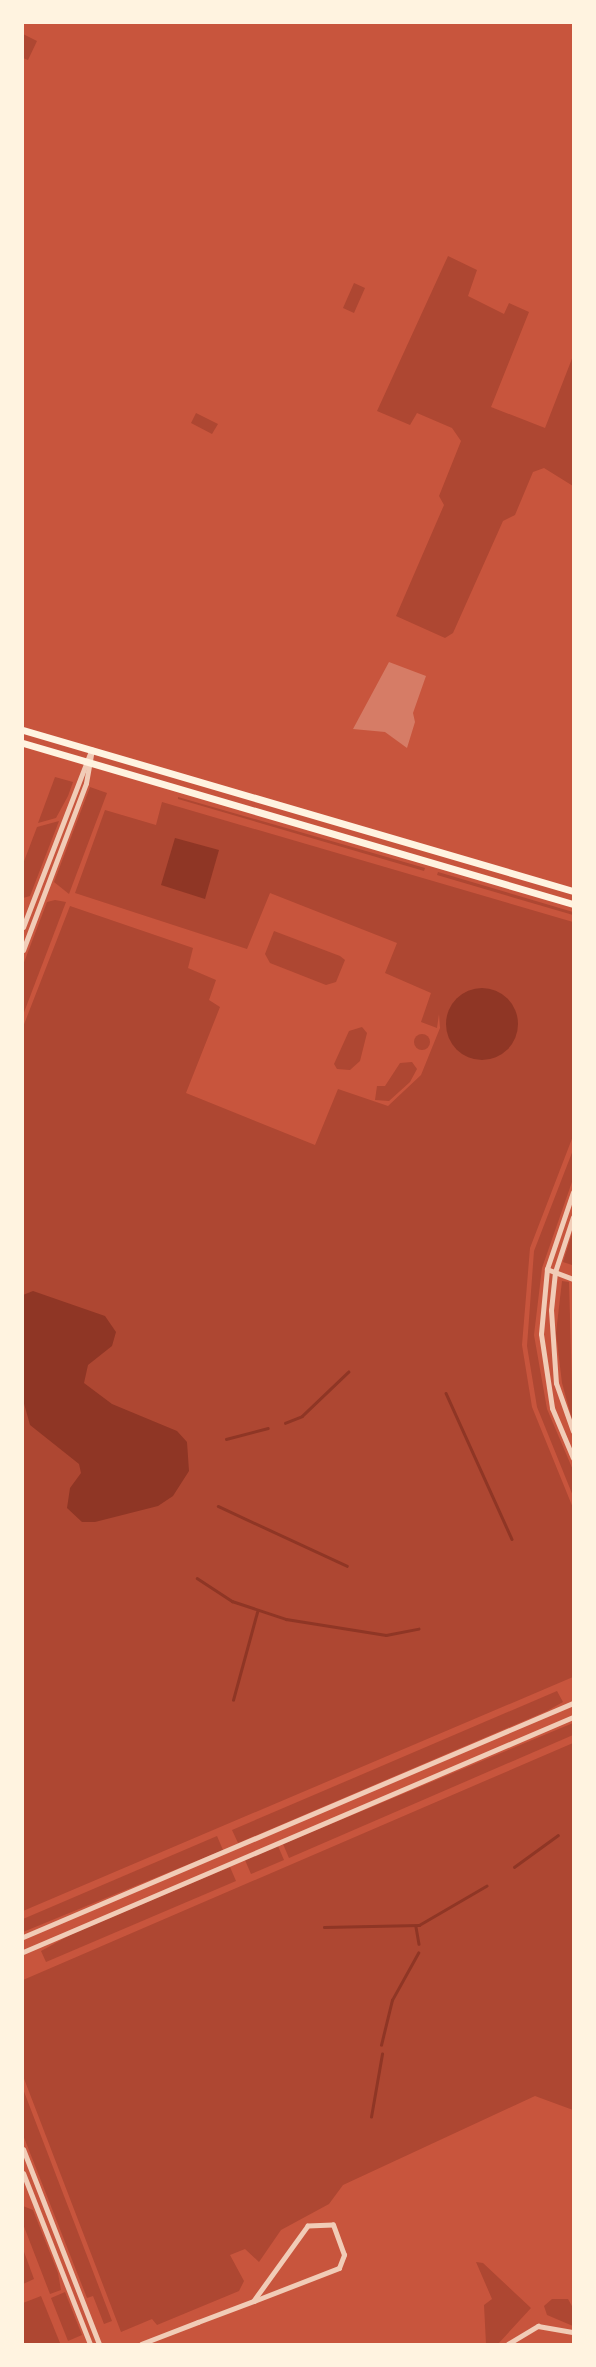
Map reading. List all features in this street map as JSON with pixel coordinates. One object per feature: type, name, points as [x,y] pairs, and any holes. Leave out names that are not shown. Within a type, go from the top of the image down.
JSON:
[{"type":"main road","points":[[23,730],[573,891]]},
{"type":"main road","points":[[23,743],[573,904]]},
{"type":"street","points":[[23,950],[92,750]]},
{"type":"street","points":[[23,926],[88,762]]},
{"type":"street","points":[[573,1192],[547,1269],[541,1311],[544,1375],[573,1458]]},
{"type":"street","points":[[573,1217],[555,1272],[551,1310],[556,1383],[573,1431]]},
{"type":"street","points":[[547,1269],[573,1279]]},
{"type":"street","points":[[23,1937],[573,1703]]},
{"type":"street","points":[[23,1952],[573,1717]]},
{"type":"street","points":[[23,2149],[99,2344]]},
{"type":"street","points":[[23,2173],[90,2344]]},
{"type":"street","points":[[141,2344],[254,2301],[343,2265],[344,2255],[333,2225],[308,2226],[254,2301]]},
{"type":"street","points":[[508,2344],[538,2326],[573,2332]]},
{"type":"shaded area","points":[[23,34],[37,41],[28,60],[23,58]]},
{"type":"shaded area","points":[[448,256],[477,270],[468,296],[504,314],[509,303],[529,312],[491,407],[545,428],[573,356],[573,486],[544,468],[533,472],[515,515],[503,521],[453,633],[445,638],[396,616],[444,505],[439,496],[461,441],[452,428],[417,413],[410,425],[377,411]]},
{"type":"shaded area","points":[[354,283],[365,288],[354,313],[343,308]]},
{"type":"shaded area","points":[[196,413],[218,424],[212,434],[191,423]]},
{"type":"shaded area","points":[[55,777],[73,782],[68,796],[56,818],[38,823]]},
{"type":"shaded area","points":[[90,787],[107,793],[69,894],[54,882]]},
{"type":"shaded area","points":[[178,797],[425,868],[424,871]]},
{"type":"shaded area","points":[[162,802],[573,922],[573,1136],[530,1248],[522,1345],[532,1407],[573,1508],[573,1677],[23,1911],[23,1027],[70,906],[193,948],[188,968],[216,980],[209,1000],[220,1007],[186,1093],[315,1145],[338,1089],[388,1106],[421,1075],[440,1028],[439,1014],[437,1028],[421,1022],[431,993],[385,973],[397,943],[270,893],[247,949],[75,893],[105,810],[156,825]]},
{"type":"shaded area","points":[[59,821],[30,896],[23,898],[23,864],[37,827]]},
{"type":"shaded area","points":[[175,838],[219,850],[205,899],[161,885]]},
{"type":"shaded area","points":[[438,872],[573,912],[573,915],[437,875]]},
{"type":"shaded area","points":[[47,902],[66,902],[23,1015],[23,965]]},
{"type":"shaded area","points":[[274,931],[345,960],[336,982],[326,985],[270,963],[265,954]]},
{"type":"shaded area","points":[[482,988],[502,994],[512,1004],[518,1024],[512,1044],[502,1054],[482,1060],[462,1054],[452,1044],[446,1024],[452,1004],[462,994]]},
{"type":"shaded area","points":[[362,1027],[367,1033],[360,1061],[350,1070],[337,1069],[334,1064],[349,1031]]},
{"type":"shaded area","points":[[419,1034],[425,1034],[430,1042],[428,1048],[419,1050],[414,1045],[414,1039]]},
{"type":"shaded area","points":[[412,1062],[417,1069],[410,1082],[389,1101],[375,1100],[377,1086],[385,1086],[400,1063]]},
{"type":"shaded area","points":[[573,1150],[573,1179],[542,1268],[534,1335],[547,1409],[573,1470],[573,1496],[537,1407],[527,1346],[534,1251]]},
{"type":"shaded area","points":[[573,1230],[573,1263],[572,1265],[563,1262]]},
{"type":"shaded area","points":[[562,1281],[569,1282],[573,1423],[562,1383],[556,1333]]},
{"type":"shaded area","points":[[33,1291],[105,1316],[116,1332],[112,1346],[88,1365],[84,1383],[112,1404],[177,1431],[187,1442],[189,1471],[173,1496],[158,1506],[95,1522],[82,1522],[67,1508],[70,1488],[81,1473],[79,1464],[30,1425],[23,1400],[23,1295]]},
{"type":"shaded area","points":[[557,1691],[563,1702],[547,1711],[238,1843],[232,1830]]},
{"type":"shaded area","points":[[573,1723],[573,1735],[289,1858],[283,1844]]},
{"type":"shaded area","points":[[573,1743],[573,2110],[535,2096],[343,2185],[329,2204],[281,2230],[259,2262],[245,2249],[230,2255],[244,2281],[239,2291],[157,2325],[152,2319],[121,2332],[23,2076],[23,1980]]},
{"type":"shaded area","points":[[217,1836],[223,1850],[23,1932],[23,1919]]},
{"type":"shaded area","points":[[278,1846],[284,1860],[251,1874],[245,1860]]},
{"type":"shaded area","points":[[230,1867],[236,1881],[46,1962],[41,1951],[72,1934]]},
{"type":"shaded area","points":[[23,2089],[112,2321],[104,2324],[93,2296],[87,2298],[23,2135]]},
{"type":"shaded area","points":[[23,2206],[33,2210],[58,2273],[61,2290],[50,2294],[23,2224]]},
{"type":"shaded area","points":[[23,2249],[34,2279],[23,2284]]},
{"type":"shaded area","points":[[476,2262],[483,2263],[531,2308],[498,2344],[486,2344],[484,2305],[492,2299]]},
{"type":"shaded area","points":[[65,2292],[82,2335],[68,2341],[51,2298]]},
{"type":"shaded area","points":[[41,2296],[60,2343],[23,2344],[23,2303]]},
{"type":"shaded area","points":[[552,2299],[568,2299],[573,2308],[573,2326],[547,2315],[544,2306]]},
{"type":"building","points":[[389,662],[426,676],[413,713],[415,722],[407,748],[385,732],[353,729]]},
{"type":"waterway","points":[[285,1423],[302,1416],[348,1372]]},
{"type":"waterway","points":[[446,1393],[512,1539]]},
{"type":"waterway","points":[[226,1439],[268,1428]]},
{"type":"waterway","points":[[218,1506],[347,1566]]},
{"type":"waterway","points":[[197,1578],[232,1601],[286,1619],[386,1635],[418,1629]]},
{"type":"waterway","points":[[233,1700],[257,1612]]},
{"type":"waterway","points":[[514,1867],[558,1835]]},
{"type":"waterway","points":[[324,1927],[419,1925],[486,1886]]},
{"type":"waterway","points":[[416,1927],[419,1944]]},
{"type":"waterway","points":[[381,2045],[392,2000],[418,1953]]},
{"type":"waterway","points":[[371,2117],[382,2054]]}]
